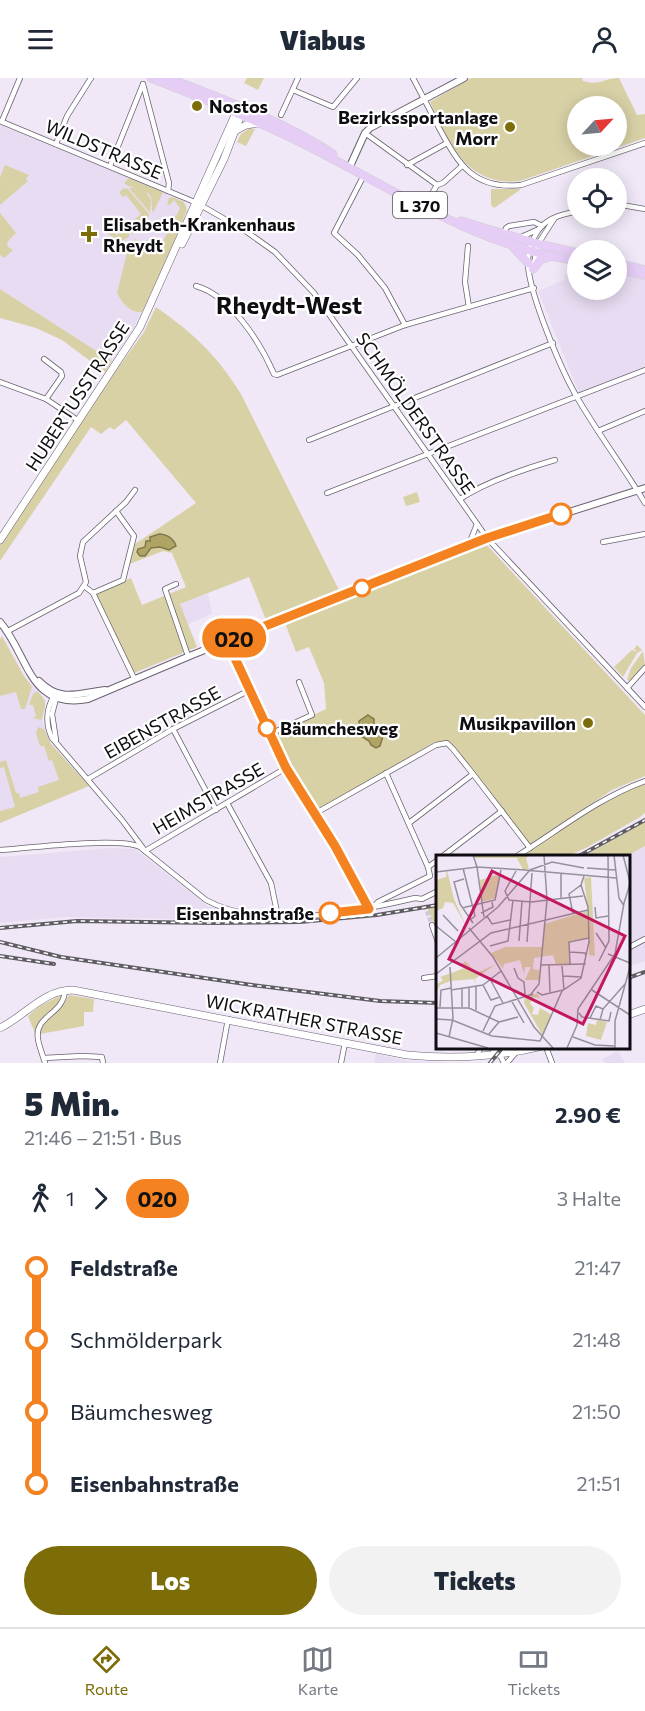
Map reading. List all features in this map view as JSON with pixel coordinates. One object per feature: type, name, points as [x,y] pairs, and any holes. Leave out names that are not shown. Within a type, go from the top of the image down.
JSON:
[{"type":"main road","name":"L 370","points":[[151,78],[308,138],[351,164],[452,217],[518,238],[552,256],[567,259]]},
{"type":"main road","name":"L 370","points":[[168,78],[364,175],[443,218],[488,238],[512,246],[567,252]]},
{"type":"main road","points":[[220,106],[228,115],[232,129],[258,123]]},
{"type":"main road","name":"HUBERTUSSTRASSE","points":[[0,540],[137,333],[170,264],[187,236],[240,112]]},
{"type":"main road","points":[[512,246],[530,266],[552,256]]},
{"type":"main road","points":[[627,266],[645,270]]},
{"type":"main road","points":[[627,271],[645,275]]},
{"type":"main road","points":[[0,1029],[46,997],[65,990]]},
{"type":"main road","name":"WICKRATHER STRASSE","points":[[65,990],[95,993],[345,1043],[422,1056],[477,1055],[533,1048]]},
{"type":"main road","points":[[630,1014],[645,1009]]},
{"type":"street","points":[[1,121],[20,78]]},
{"type":"street","points":[[57,144],[67,116],[91,78]]},
{"type":"street","points":[[281,115],[298,78]]},
{"type":"street","points":[[292,90],[333,106],[357,78]]},
{"type":"street","points":[[413,78],[447,143],[462,166],[481,180],[496,185],[512,186],[537,180],[645,143]]},
{"type":"street","points":[[351,164],[365,133],[372,127],[464,78]]},
{"type":"street","points":[[110,166],[143,84],[168,190]]},
{"type":"street","name":"WILDSTRASSE","points":[[1,121],[199,205]]},
{"type":"street","points":[[365,133],[437,185]]},
{"type":"street","points":[[407,165],[447,143]]},
{"type":"street","points":[[426,204],[437,185],[443,183],[462,166]]},
{"type":"street","points":[[364,175],[334,233],[358,255],[385,288],[405,325]]},
{"type":"street","name":"SCHMÖLDERSTRASSE","points":[[199,205],[247,232],[275,252],[314,293],[487,538],[645,708]]},
{"type":"street","points":[[627,206],[645,209]]},
{"type":"street","points":[[518,238],[540,228],[556,217],[567,214]]},
{"type":"street","points":[[534,247],[556,217]]},
{"type":"street","points":[[504,234],[509,226],[534,222],[540,228]]},
{"type":"street","points":[[540,228],[530,266],[534,288],[553,343],[577,398],[641,490],[645,503]]},
{"type":"street","points":[[468,246],[465,282],[469,307]]},
{"type":"street","points":[[196,286],[203,288],[234,312],[258,342],[274,374],[278,375],[405,325],[534,288]]},
{"type":"street","points":[[309,440],[553,343]]},
{"type":"street","points":[[44,359],[62,372],[62,376],[46,399]]},
{"type":"street","points":[[327,494],[645,370]]},
{"type":"street","points":[[0,382],[46,399],[79,421]]},
{"type":"street","points":[[598,431],[645,411]]},
{"type":"street","points":[[460,499],[471,492],[529,468],[555,460]]},
{"type":"street","points":[[8,631],[76,596],[84,586],[85,575],[80,556],[83,542],[116,511],[135,489]]},
{"type":"street","points":[[0,622],[8,631],[35,683],[56,696],[80,696],[108,690],[487,538],[641,490]]},
{"type":"street","points":[[93,593],[123,580],[134,536],[116,511]]},
{"type":"street","points":[[469,545],[477,524]]},
{"type":"street","points":[[498,551],[496,543],[501,533]]},
{"type":"street","points":[[603,542],[645,534]]},
{"type":"street","points":[[176,584],[165,589],[188,656]]},
{"type":"street","points":[[84,586],[93,593],[134,678]]},
{"type":"street","points":[[227,641],[286,768],[316,813],[371,908]]},
{"type":"street","points":[[627,688],[645,668]]},
{"type":"street","points":[[270,734],[312,715],[299,682]]},
{"type":"street","name":"EIBENSTRASSE","points":[[88,779],[173,729],[250,690]]},
{"type":"street","points":[[56,696],[48,713],[49,732],[145,850]]},
{"type":"street","points":[[173,729],[216,810]]},
{"type":"street","points":[[316,813],[436,745],[447,743],[530,848]]},
{"type":"street","name":"HEIMSTRASSE","points":[[145,850],[286,768]]},
{"type":"street","points":[[371,908],[378,902],[429,878],[430,873],[386,773]]},
{"type":"street","points":[[409,823],[473,774]]},
{"type":"street","points":[[519,855],[610,796],[645,781]]},
{"type":"street","points":[[227,803],[271,883],[278,917]]},
{"type":"street","points":[[444,855],[502,811]]},
{"type":"street","points":[[0,850],[101,843],[133,844],[145,850],[216,906],[278,917],[371,908],[415,898],[422,899],[436,892]]},
{"type":"street","points":[[428,867],[436,861]]},
{"type":"street","points":[[422,899],[425,905]]},
{"type":"street","points":[[432,925],[436,936]]},
{"type":"street","points":[[630,947],[645,939]]},
{"type":"street","points":[[424,978],[436,976]]},
{"type":"street","points":[[65,990],[62,1004],[51,1012],[39,1028],[38,1038],[45,1061],[82,1056],[102,1057],[103,1063]]},
{"type":"street","points":[[220,1063],[228,1019]]},
{"type":"street","points":[[341,1063],[345,1043]]},
{"type":"street","points":[[477,1055],[480,1048]]},
{"type":"street","points":[[491,1048],[500,1053],[506,1063],[517,1051]]},
{"type":"street","points":[[546,1048],[552,1063]]},
{"type":"shaded area","points":[[247,78],[264,78],[258,90],[244,83]]},
{"type":"shaded area","name":"Bezirkssportanlage Morr","points":[[471,78],[582,78],[583,81],[594,83],[619,78],[637,115],[645,114],[645,138],[627,144],[627,96],[567,96],[567,156],[593,156],[520,181],[502,181],[486,177],[473,169],[462,159],[430,102]]},
{"type":"shaded area","name":"Elisabeth-Krankenhaus Rheydt","points":[[0,124],[163,192],[184,202],[187,207],[144,308],[112,361],[0,289]]},
{"type":"shaded area","points":[[250,128],[255,129],[246,146],[237,142],[241,134]]},
{"type":"shaded area","points":[[5,165],[29,175],[26,179],[28,181],[0,205],[0,177]]},
{"type":"shaded area","points":[[129,178],[163,192],[153,213],[151,199],[149,194],[146,192],[151,200],[150,213],[129,188],[134,187],[124,183]]},
{"type":"shaded area","points":[[124,188],[128,189],[149,214],[148,219],[140,228],[133,221],[141,214],[126,195],[123,197],[119,192]]},
{"type":"shaded area","points":[[491,189],[520,190],[494,208],[491,205]]},
{"type":"shaded area","points":[[173,197],[184,202],[187,210],[142,312],[134,311],[124,304],[117,293],[127,253],[135,239],[158,251],[173,222],[170,220],[173,215],[176,216],[180,208],[174,200],[170,205],[167,204],[169,198]]},
{"type":"shaded area","points":[[0,213],[16,233],[7,242],[8,247],[13,250],[4,258],[0,255]]},
{"type":"shaded area","points":[[133,222],[138,230],[131,235],[133,230],[129,237],[118,243],[106,231],[110,227],[117,235]]},
{"type":"shaded area","points":[[567,275],[567,300],[627,300],[627,276],[645,279],[645,366],[579,393],[538,291],[564,280],[564,276]]},
{"type":"shaded area","points":[[0,289],[112,361],[105,372],[62,340],[36,328],[0,318]]},
{"type":"shaded area","points":[[156,307],[182,326],[213,356],[241,394],[341,594],[328,596],[266,620],[249,577],[180,604],[197,647],[134,673],[95,593],[131,578],[142,605],[186,587],[172,553],[163,551],[127,565],[132,546],[196,503],[126,420],[114,430],[110,427],[101,434],[91,427],[0,561],[0,543],[97,397],[144,332]]},
{"type":"shaded area","points":[[417,492],[420,502],[406,506],[403,497]]},
{"type":"shaded area","points":[[159,534],[170,537],[176,546],[169,550],[160,547],[151,548],[145,556],[140,556],[138,549],[145,547],[150,537]]},
{"type":"shaded area","points":[[484,542],[645,715],[645,776],[612,790],[530,845],[446,741],[435,742],[318,810],[289,766],[274,734],[326,709],[324,683],[309,647],[296,652],[285,623]]},
{"type":"shaded area","points":[[208,594],[212,614],[188,624],[179,604]]},
{"type":"shaded area","points":[[2,636],[32,687],[25,709],[21,709],[16,692],[0,696],[0,639]]},
{"type":"shaded area","points":[[637,645],[642,650],[637,653],[623,677],[614,667],[632,650],[637,652],[634,649]]},
{"type":"shaded area","points":[[643,651],[645,665],[630,681],[627,680],[631,668]]},
{"type":"shaded area","points":[[26,678],[46,701],[42,720],[51,744],[89,786],[0,823],[0,684]]},
{"type":"shaded area","points":[[37,691],[45,701],[42,720],[33,718],[36,716],[33,705],[29,705],[33,694]]},
{"type":"shaded area","points":[[368,715],[374,719],[374,725],[383,736],[380,746],[376,748],[361,736],[359,721]]},
{"type":"shaded area","points":[[38,727],[44,729],[51,744],[89,786],[0,823],[0,811],[15,807],[4,767],[0,768],[0,762],[6,760],[16,793],[19,793],[20,798],[39,792],[38,787],[59,780],[52,760],[49,761],[44,746],[40,746],[36,733]]},
{"type":"shaded area","points":[[645,784],[645,813],[640,817],[569,855],[524,855],[597,807]]},
{"type":"shaded area","points":[[645,822],[645,846],[629,855],[586,855]]},
{"type":"shaded area","points":[[645,846],[645,961],[630,966],[630,855]]},
{"type":"shaded area","points":[[111,848],[135,849],[208,906],[229,912],[228,920],[65,917],[0,923],[0,857]]},
{"type":"shaded area","points":[[436,907],[436,929],[428,909]]},
{"type":"shaded area","points":[[69,995],[94,999],[93,1012],[84,1012],[84,1026],[40,1034],[45,1023]]},
{"type":"shaded area","points":[[60,996],[63,1000],[42,1020],[36,1036],[28,1016],[41,1005]]},
{"type":"shaded area","points":[[618,1051],[625,1063],[605,1063],[602,1059]]},
{"type":"shaded area","points":[[376,1054],[407,1061],[456,1063],[374,1063]]},
{"type":"tunnel","points":[[425,905],[432,925]]},
{"type":"railway","points":[[581,855],[645,820]]},
{"type":"railway","points":[[0,928],[77,921],[300,922],[377,915],[436,905]]},
{"type":"railway","points":[[0,942],[61,957],[252,985],[380,1001],[436,1003]]},
{"type":"railway","points":[[0,956],[54,964]]},
{"type":"railway","points":[[630,977],[645,972]]},
{"type":"railway","points":[[490,1063],[502,1048]]},
{"type":"bus line","name":"020","points":[[330,913],[369,909],[316,813],[286,768],[227,641],[487,538],[561,514]]},
{"type":"place","name":"Nostos","points":[[197,106]]},
{"type":"place","name":"Bezirkssportanlage Morr","points":[[510,127]]},
{"type":"place","name":"Elisabeth-Krankenhaus Rheydt","points":[[89,234]]},
{"type":"place","name":"Musikpavillon","points":[[588,723]]},
{"type":"place","name":"Bäumchesweg","points":[[267,728]]},
{"type":"place","name":"Eisenbahnstraße","points":[[330,913]]},
{"type":"district","name":"Rheydt-West","points":[[289,304]]}]
